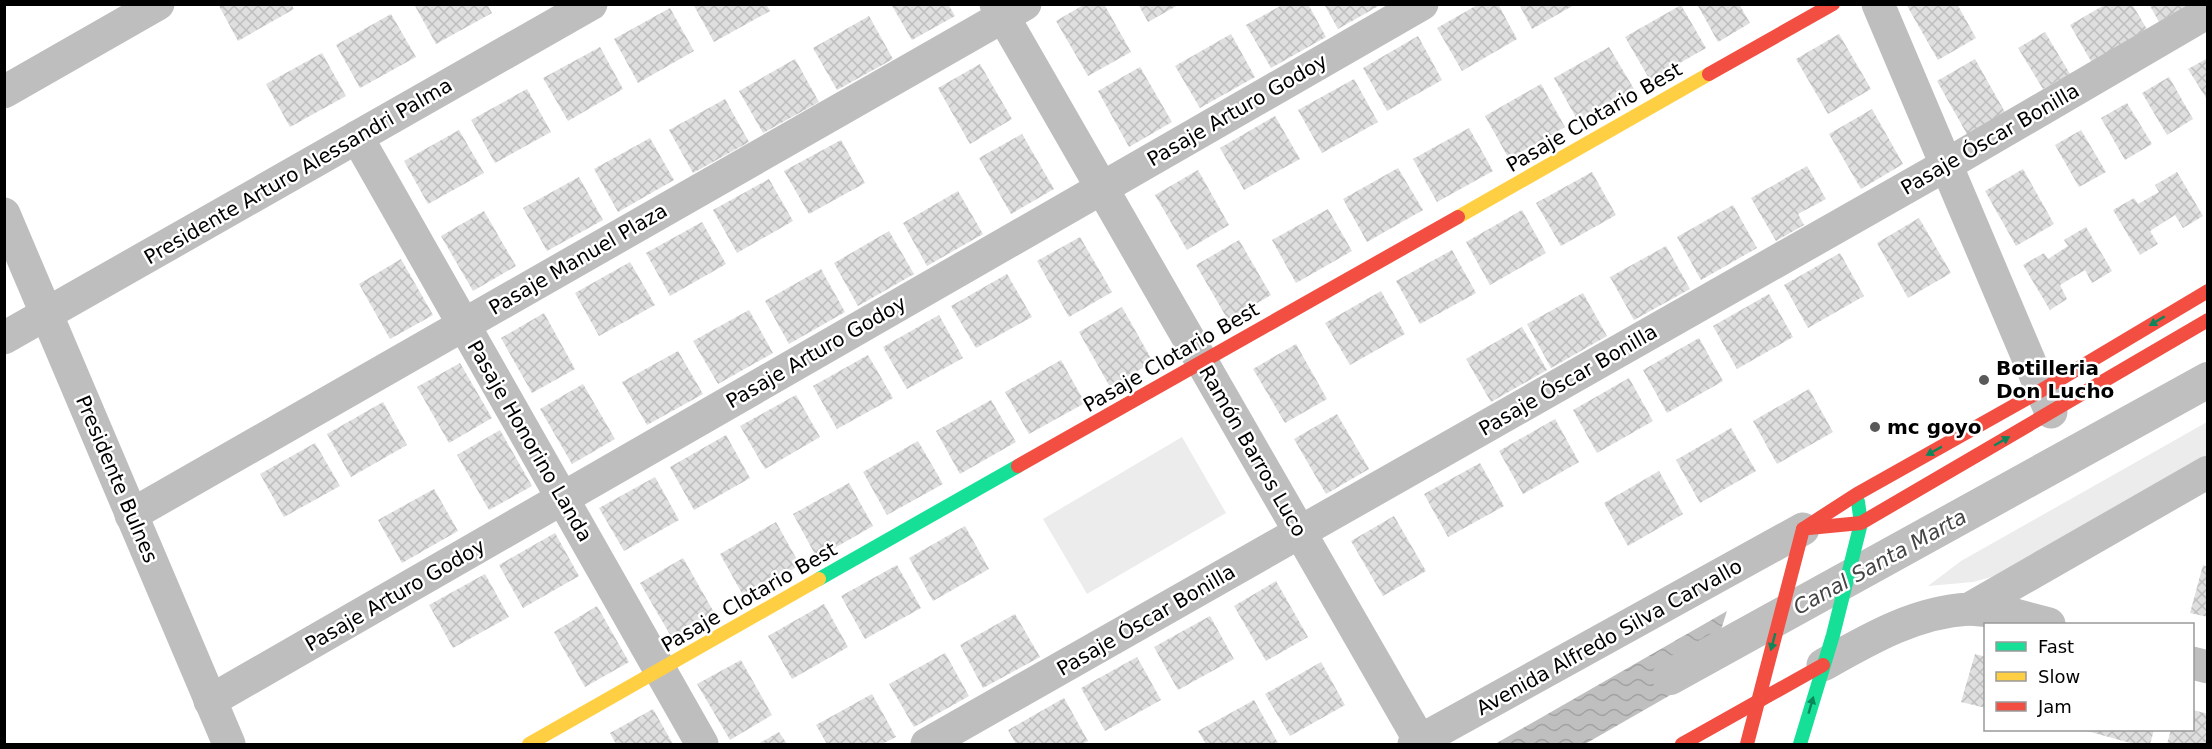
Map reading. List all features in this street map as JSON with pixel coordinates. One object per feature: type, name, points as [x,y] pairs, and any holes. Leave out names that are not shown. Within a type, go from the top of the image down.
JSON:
[{"type":"street","points":[[4,92],[158,4]]},
{"type":"street","name":"Presidente Arturo Alessandri Palma","points":[[4,338],[591,4]]},
{"type":"street","name":"Pasaje Arturo Godoy","points":[[210,701],[1422,4]]},
{"type":"street","name":"Pasaje Clotario Best","points":[[529,744],[1833,4]]},
{"type":"street","points":[[1878,4],[2047,401]]},
{"type":"street","name":"Ramón Barros Luco","points":[[1008,9],[1102,188],[1300,533],[1417,743]]},
{"type":"street","name":"Pasaje Manuel Plaza","points":[[131,514],[1008,9]]},
{"type":"street","name":"Pasaje Óscar Bonilla","points":[[927,744],[1946,165],[2208,12]]},
{"type":"street","name":"Pasaje Honorino Landa","points":[[357,137],[702,744]]},
{"type":"street","name":"Presidente Bulnes","points":[[4,214],[229,744]]},
{"type":"street","name":"Avenida Alfredo Silva Carvallo","points":[[1803,529],[1861,523],[2047,401],[2208,291]]},
{"type":"street","name":"Avenida Alfredo Silva Carvallo","points":[[1417,743],[1803,529],[1857,494],[2208,320]]},
{"type":"street","points":[[1969,609],[2208,472]]},
{"type":"street","points":[[1800,744],[1828,650],[1861,523],[1857,494]]},
{"type":"street","points":[[1747,744],[1756,702],[1803,529]]},
{"type":"street","points":[[1682,744],[1756,702],[1828,650],[1879,634],[1915,619],[1944,610],[1969,609],[2004,612],[2045,623]]},
{"type":"shaded area","points":[[2207,422],[2207,459],[2006,573],[1973,582],[1928,586],[1961,561]]},
{"type":"shaded area","points":[[1182,437],[1226,513],[1087,594],[1043,519]]},
{"type":"water","points":[[1727,611],[1707,674],[1585,744],[1495,744]]},
{"type":"building","points":[[218,4],[291,4],[294,9],[238,41]]},
{"type":"building","points":[[414,4],[487,4],[492,13],[436,44]]},
{"type":"building","points":[[693,4],[766,4],[770,11],[714,42]]},
{"type":"building","points":[[891,4],[948,4],[955,16],[912,40]]},
{"type":"building","points":[[1085,4],[1104,4],[1131,52],[1088,76],[1056,21]]},
{"type":"building","points":[[1138,4],[1180,4],[1148,22]]},
{"type":"building","points":[[1284,4],[1308,4],[1326,37],[1271,68],[1246,25]]},
{"type":"building","points":[[1324,4],[1382,4],[1338,29]]},
{"type":"building","points":[[1479,4],[1498,4],[1517,39],[1462,71],[1437,28]]},
{"type":"building","points":[[1519,4],[1576,4],[1532,29]]},
{"type":"building","points":[[1697,4],[1739,4],[1750,23],[1718,42]]},
{"type":"building","points":[[1906,4],[1957,4],[1976,38],[1938,60]]},
{"type":"building","points":[[2106,4],[2132,4],[2148,31],[2092,63],[2070,25]]},
{"type":"building","points":[[2149,4],[2189,4],[2159,22]]},
{"type":"building","points":[[1681,5],[1706,48],[1650,80],[1625,37]]},
{"type":"building","points":[[670,8],[694,51],[638,83],[614,39]]},
{"type":"building","points":[[391,14],[416,57],[360,88],[336,45]]},
{"type":"building","points":[[869,16],[893,59],[837,90],[813,48]]},
{"type":"building","points":[[2045,32],[2070,74],[2043,89],[2018,48]]},
{"type":"building","points":[[1231,34],[1255,77],[1200,108],[1175,66]]},
{"type":"building","points":[[1839,34],[1871,89],[1828,114],[1796,59]]},
{"type":"building","points":[[1418,36],[1442,80],[1387,111],[1363,68]]},
{"type":"building","points":[[600,47],[623,89],[568,121],[543,78]]},
{"type":"building","points":[[1609,47],[1634,89],[1578,121],[1554,78]]},
{"type":"building","points":[[322,53],[346,96],[290,127],[266,84]]},
{"type":"building","points":[[2208,58],[2208,101],[2188,69]]},
{"type":"building","points":[[795,59],[819,102],[763,133],[739,91]]},
{"type":"building","points":[[1975,59],[2006,114],[1968,136],[1937,81]]},
{"type":"building","points":[[980,64],[1012,119],[970,144],[938,88]]},
{"type":"building","points":[[1140,67],[1172,122],[1129,147],[1098,91]]},
{"type":"building","points":[[2169,77],[2193,119],[2167,135],[2142,93]]},
{"type":"building","points":[[1354,79],[1378,122],[1322,153],[1298,110]]},
{"type":"building","points":[[1541,84],[1565,127],[1509,159],[1485,116]]},
{"type":"building","points":[[527,89],[551,132],[495,163],[471,120]]},
{"type":"building","points":[[725,99],[749,142],[693,173],[669,130]]},
{"type":"building","points":[[2127,103],[2152,144],[2125,160],[2101,118]]},
{"type":"building","points":[[1872,109],[1903,164],[1861,189],[1829,134]]},
{"type":"building","points":[[1275,116],[1300,159],[1244,190],[1220,148]]},
{"type":"building","points":[[1469,128],[1493,171],[1437,202],[1413,159]]},
{"type":"building","points":[[459,130],[484,173],[428,204],[404,161]]},
{"type":"building","points":[[2081,130],[2106,172],[2079,187],[2055,145]]},
{"type":"building","points":[[1022,134],[1054,189],[1011,214],[979,158]]},
{"type":"building","points":[[650,138],[674,180],[618,212],[594,169]]},
{"type":"building","points":[[841,140],[865,183],[809,214],[784,171]]},
{"type":"building","points":[[1807,166],[1826,199],[1798,214],[1804,225],[1776,241],[1751,198]]},
{"type":"building","points":[[1398,168],[1423,210],[1367,242],[1343,199]]},
{"type":"building","points":[[2023,169],[2054,224],[2016,246],[1985,191]]},
{"type":"building","points":[[1198,170],[1229,225],[1187,250],[1155,195]]},
{"type":"building","points":[[1592,172],[1616,215],[1561,246],[1536,203]]},
{"type":"building","points":[[2177,172],[2203,216],[2183,228],[2175,215],[2150,231],[2158,244],[2140,255],[2113,210],[2134,198],[2138,204],[2159,192],[2155,185]]},
{"type":"building","points":[[579,177],[603,220],[547,251],[523,208]]},
{"type":"building","points":[[769,179],[793,221],[737,253],[713,210]]},
{"type":"building","points":[[958,191],[983,234],[927,266],[903,223]]},
{"type":"building","points":[[1733,205],[1757,248],[1701,280],[1677,237]]},
{"type":"building","points":[[1328,209],[1352,251],[1296,283],[1272,240]]},
{"type":"building","points":[[1522,210],[1546,253],[1490,285],[1466,242]]},
{"type":"building","points":[[484,211],[516,266],[473,291],[441,236]]},
{"type":"building","points":[[1919,218],[1951,273],[1908,298],[1877,243]]},
{"type":"building","points":[[702,222],[726,264],[670,296],[646,253]]},
{"type":"building","points":[[2086,227],[2112,271],[2092,283],[2085,270],[2060,285],[2067,299],[2050,310],[2023,265],[2044,253],[2048,259],[2068,246],[2064,240]]},
{"type":"building","points":[[889,231],[914,274],[858,306],[834,263]]},
{"type":"building","points":[[1080,237],[1112,292],[1069,317],[1037,261]]},
{"type":"building","points":[[1239,240],[1271,295],[1228,320],[1196,265]]},
{"type":"building","points":[[1666,246],[1690,289],[1634,320],[1610,277]]},
{"type":"building","points":[[1452,250],[1476,293],[1420,324],[1396,281]]},
{"type":"building","points":[[1840,253],[1864,296],[1808,328],[1784,285]]},
{"type":"building","points":[[401,259],[433,315],[390,339],[359,284]]},
{"type":"building","points":[[630,262],[655,305],[599,336],[575,293]]},
{"type":"building","points":[[821,269],[845,312],[789,344],[765,301]]},
{"type":"building","points":[[1007,274],[1032,317],[976,348],[951,306]]},
{"type":"building","points":[[1381,291],[1405,334],[1350,365],[1325,323]]},
{"type":"building","points":[[1583,293],[1607,336],[1551,368],[1527,324]]},
{"type":"building","points":[[1769,294],[1793,337],[1737,369],[1713,326]]},
{"type":"building","points":[[1122,307],[1153,362],[1110,387],[1079,332]]},
{"type":"building","points":[[749,310],[773,353],[718,384],[693,341]]},
{"type":"building","points":[[544,313],[575,369],[532,393],[501,338]]},
{"type":"building","points":[[939,315],[963,358],[907,389],[883,347]]},
{"type":"building","points":[[1522,327],[1547,370],[1491,402],[1466,359]]},
{"type":"building","points":[[1699,338],[1723,381],[1667,413],[1643,370]]},
{"type":"building","points":[[1296,344],[1327,399],[1285,423],[1253,369]]},
{"type":"building","points":[[678,351],[703,394],[647,425],[622,382]]},
{"type":"building","points":[[868,355],[893,398],[837,429],[813,386]]},
{"type":"building","points":[[1061,360],[1085,403],[1029,434],[1005,392]]},
{"type":"building","points":[[460,363],[492,418],[449,443],[417,387]]},
{"type":"building","points":[[1629,378],[1653,421],[1597,453],[1573,410]]},
{"type":"building","points":[[583,384],[615,439],[572,464],[540,409]]},
{"type":"building","points":[[1809,389],[1833,432],[1777,464],[1753,421]]},
{"type":"building","points":[[796,395],[820,437],[765,469],[740,426]]},
{"type":"building","points":[[991,400],[1016,442],[960,474],[936,431]]},
{"type":"building","points":[[383,402],[407,445],[351,477],[327,434]]},
{"type":"building","points":[[1337,414],[1369,469],[1326,494],[1294,439]]},
{"type":"building","points":[[1555,419],[1579,462],[1523,494],[1499,451]]},
{"type":"building","points":[[1731,428],[1756,471],[1700,503],[1676,460]]},
{"type":"building","points":[[500,430],[532,486],[489,510],[457,455]]},
{"type":"building","points":[[726,435],[750,478],[694,510],[670,467]]},
{"type":"building","points":[[918,441],[943,484],[887,515],[863,472]]},
{"type":"building","points":[[315,443],[340,486],[284,517],[260,474]]},
{"type":"building","points":[[1480,463],[1504,506],[1448,537],[1424,494]]},
{"type":"building","points":[[1659,471],[1683,514],[1628,546],[1604,503]]},
{"type":"building","points":[[655,477],[679,520],[624,551],[599,508]]},
{"type":"building","points":[[849,483],[873,526],[817,558],[793,514]]},
{"type":"building","points":[[434,489],[458,531],[402,563],[378,520]]},
{"type":"building","points":[[1394,516],[1426,571],[1383,596],[1351,541]]},
{"type":"building","points":[[776,522],[800,565],[744,597],[720,554]]},
{"type":"building","points":[[965,526],[989,569],[933,601],[909,558]]},
{"type":"building","points":[[555,533],[579,576],[523,608],[499,565]]},
{"type":"building","points":[[683,558],[715,614],[672,638],[640,583]]},
{"type":"building","points":[[897,565],[921,608],[865,639],[841,596]]},
{"type":"building","points":[[2203,565],[2208,567],[2208,617],[2190,613]]},
{"type":"building","points":[[485,574],[509,617],[453,648],[429,605]]},
{"type":"building","points":[[1276,581],[1308,637],[1266,661],[1234,606]]},
{"type":"building","points":[[824,604],[848,647],[792,679],[768,636]]},
{"type":"building","points":[[597,606],[629,662],[585,687],[554,632]]},
{"type":"building","points":[[1015,614],[1040,657],[983,688],[960,645]]},
{"type":"building","points":[[1210,616],[1234,659],[1178,690],[1154,647]]},
{"type":"building","points":[[945,653],[969,696],[914,727],[889,684]]},
{"type":"building","points":[[1975,654],[1984,656],[1984,708],[1961,702]]},
{"type":"building","points":[[1137,657],[1161,700],[1105,731],[1081,688]]},
{"type":"building","points":[[741,660],[772,715],[730,740],[697,684]]},
{"type":"building","points":[[1321,662],[1345,705],[1290,736],[1265,694]]},
{"type":"building","points":[[872,694],[896,737],[882,744],[827,744],[816,725]]},
{"type":"building","points":[[1064,698],[1088,741],[1082,744],[1016,744],[1008,730]]},
{"type":"building","points":[[1254,700],[1278,743],[1206,744],[1198,731]]},
{"type":"building","points":[[653,709],[673,744],[616,744],[610,733]]},
{"type":"building","points":[[2194,710],[2208,714],[2208,744],[2167,744],[2171,731],[2194,731]]},
{"type":"building","points":[[2087,731],[2154,731],[2150,744],[2134,744]]},
{"type":"building","points":[[779,732],[787,744],[758,744]]},
{"type":"waterway","name":"Canal Santa Marta","points":[[1670,677],[2208,380]]},
{"type":"traffic: fast","points":[[819,579],[1018,466]]},
{"type":"traffic: fast","points":[[1800,744],[1833,635],[1861,523],[1858,502]]},
{"type":"traffic: slow","points":[[1458,217],[1709,74]]},
{"type":"traffic: slow","points":[[529,744],[819,579]]},
{"type":"traffic: jam","points":[[1709,74],[1833,4]]},
{"type":"traffic: jam","points":[[1018,466],[1458,217]]},
{"type":"traffic: jam","points":[[1803,529],[1857,494],[2042,390],[2208,291]]},
{"type":"traffic: jam","points":[[1809,528],[1861,523],[2208,320]]},
{"type":"traffic: jam","points":[[1747,744],[1803,529]]},
{"type":"traffic: jam","points":[[1682,744],[1823,665]]},
{"type":"place","name":"Botilleria Don Lucho","points":[[1984,380]]},
{"type":"place","name":"mc goyo","points":[[1875,427]]}]
